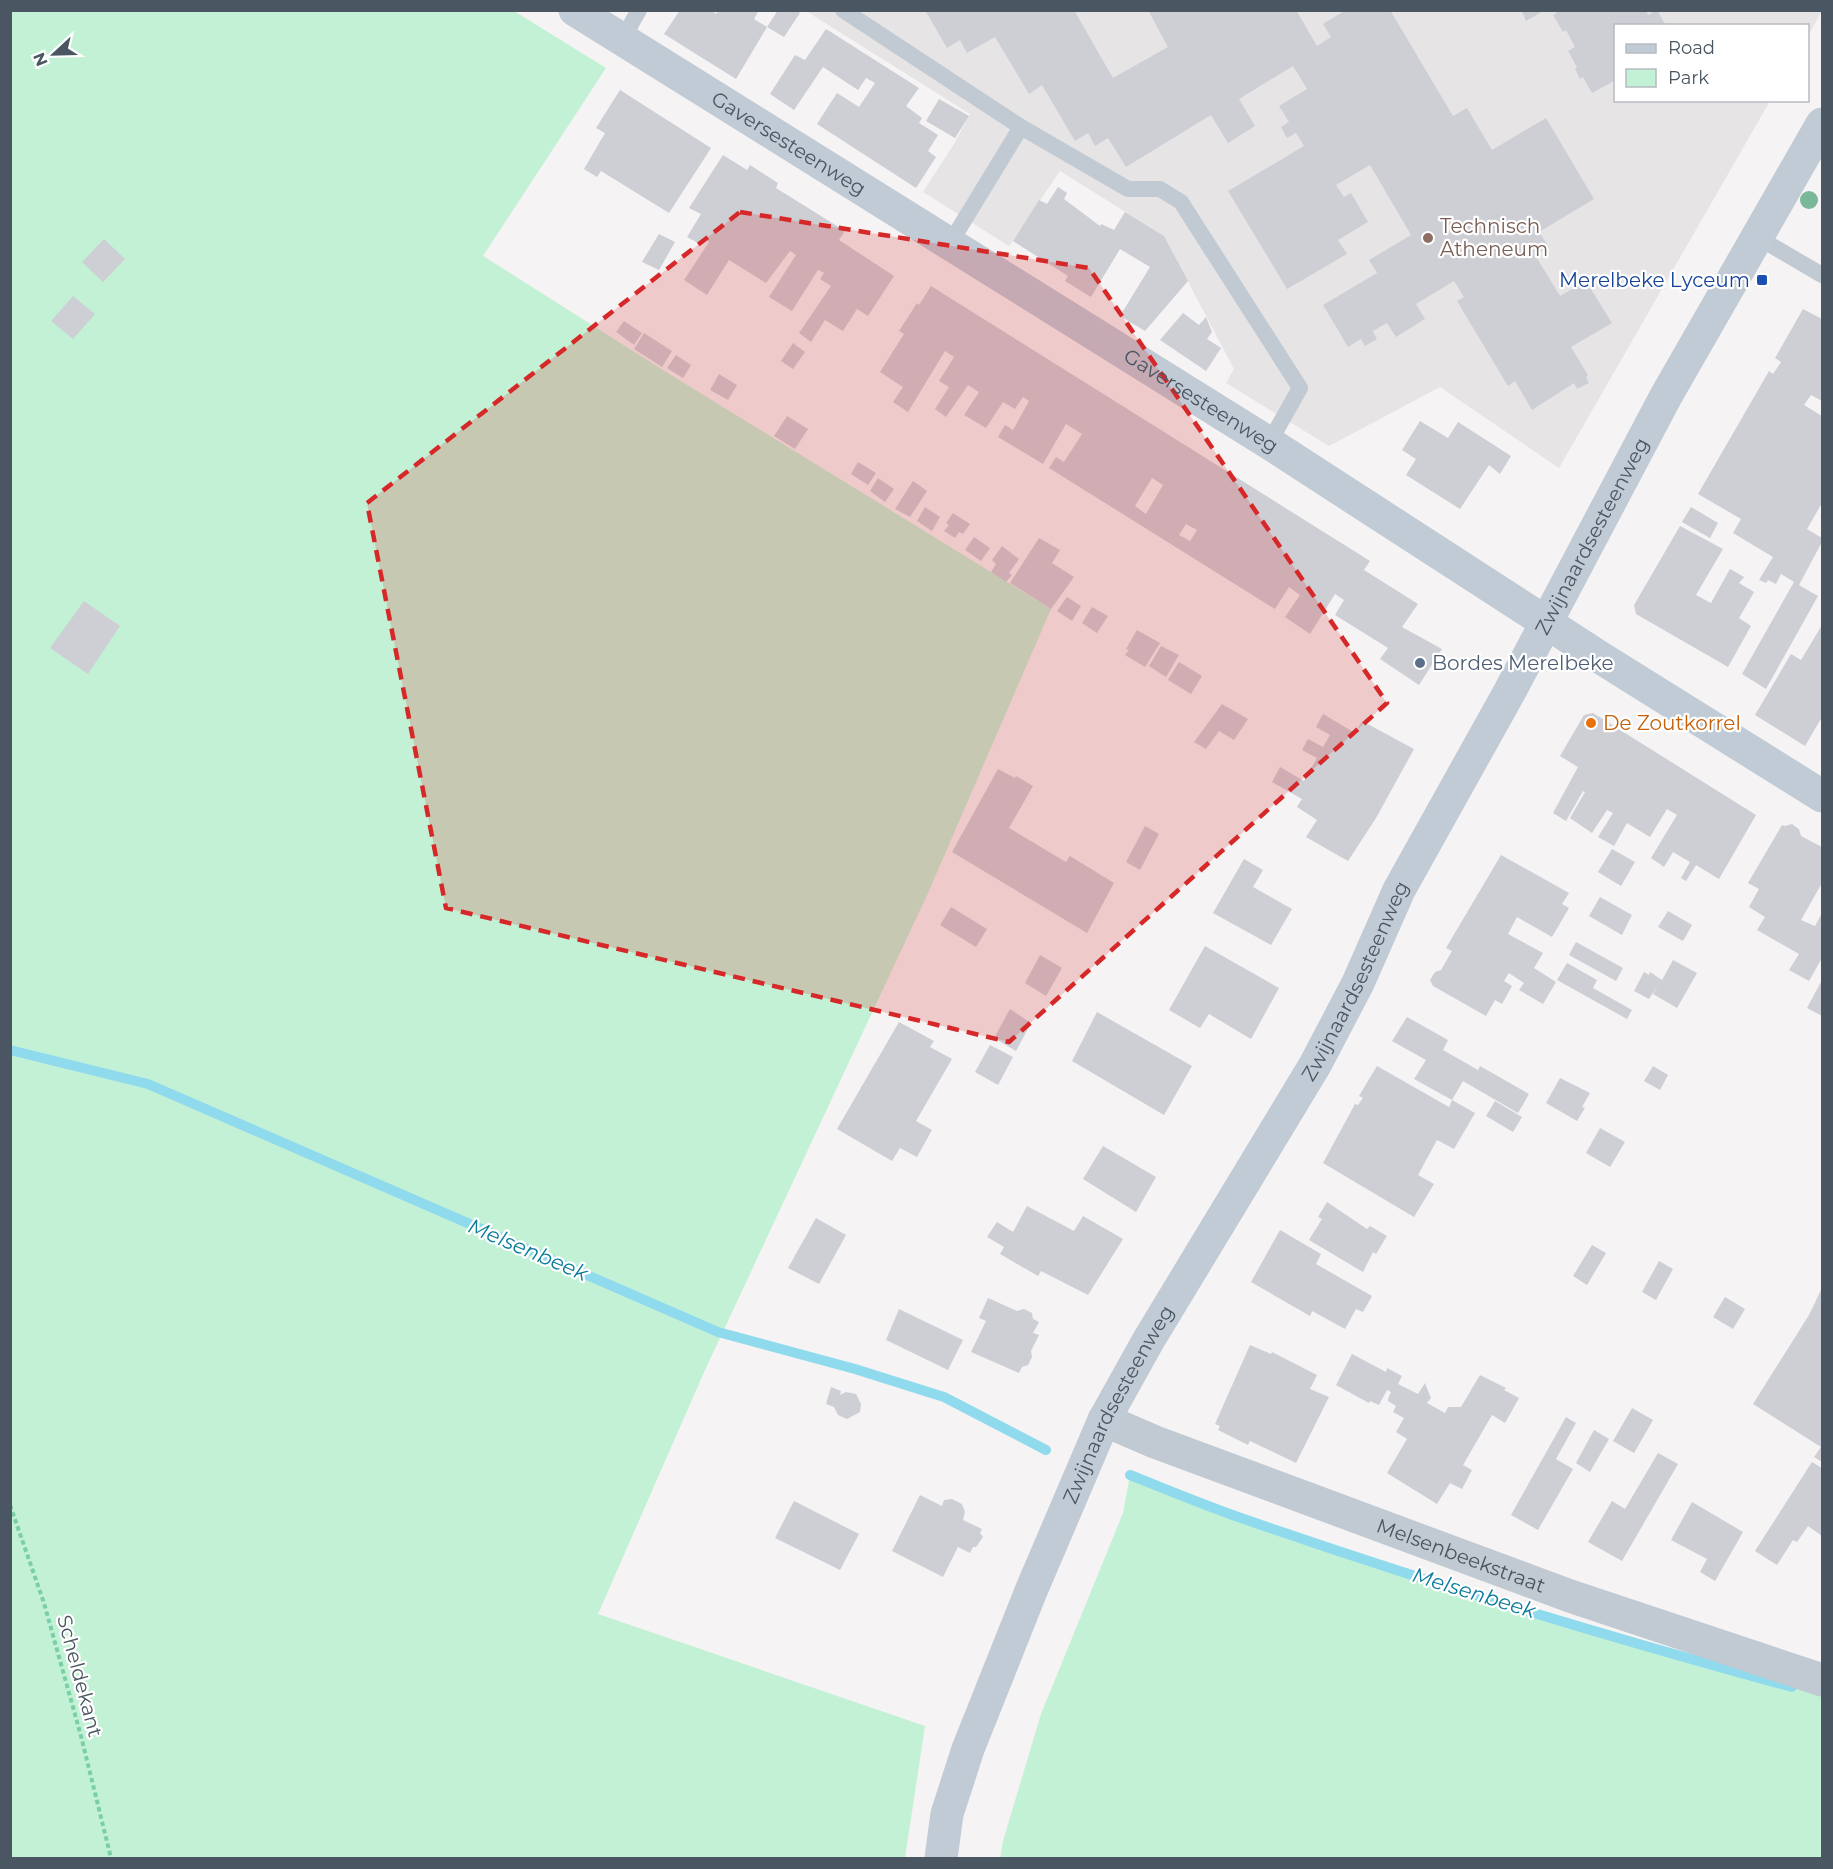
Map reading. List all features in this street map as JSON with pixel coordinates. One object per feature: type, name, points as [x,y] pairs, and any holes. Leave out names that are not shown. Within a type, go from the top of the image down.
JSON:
[{"type":"main road","name":"Gaversesteenweg","points":[[575,10],[1269,443],[1546,623],[1822,796]]},
{"type":"main road","name":"Zwijnaardsesteenweg","points":[[941,1858],[947,1814],[968,1749],[1031,1591],[1104,1420],[1148,1341],[1315,1065],[1358,983],[1399,890],[1546,623],[1666,396],[1822,124]]},
{"type":"street","name":"Melsenbeekstraat","points":[[1104,1420],[1155,1442],[1570,1596],[1822,1680]]},
{"type":"lane","points":[[622,40],[639,10]]},
{"type":"lane","points":[[843,10],[1021,127],[1128,189],[1160,189],[1181,202],[1300,388],[1269,443]]},
{"type":"lane","points":[[949,245],[1021,127]]},
{"type":"lane","points":[[1757,237],[1822,275]]},
{"type":"path","name":"Scheldekant","points":[[10,1505],[44,1604],[81,1736],[111,1858]]},
{"type":"highlighted area","points":[[740,212],[1089,268],[1387,703],[1009,1042],[446,908],[367,503]]},
{"type":"shaded area","name":"Technisch Atheneum","points":[[806,11],[1822,11],[1809,34],[1809,24],[1614,24],[1614,102],[1769,102],[1559,468],[1440,387],[1329,446],[1226,383],[1234,369],[1164,236],[1060,171],[1009,246],[923,192],[970,114]]},
{"type":"green space","points":[[10,11],[514,11],[606,68],[483,256],[663,370],[1051,609],[928,893],[705,1370],[598,1614],[925,1726],[905,1858],[11,1858]]},
{"type":"green space","points":[[1130,1475],[1230,1514],[1382,1566],[1590,1630],[1822,1697],[1822,1858],[1000,1858],[1041,1714],[1123,1513]]},
{"type":"building","points":[[680,10],[711,10],[716,14],[719,10],[759,10],[754,19],[767,27],[736,79],[664,34]]},
{"type":"building","points":[[778,10],[797,10],[800,13],[784,37],[767,27]]},
{"type":"building","points":[[925,10],[1074,10],[1113,78],[1168,47],[1148,10],[1296,10],[1317,46],[1331,37],[1323,24],[1346,10],[1390,10],[1453,116],[1467,108],[1492,150],[1546,118],[1594,199],[1539,232],[1549,247],[1535,255],[1560,296],[1586,281],[1612,323],[1571,347],[1588,375],[1586,377],[1589,383],[1577,389],[1574,383],[1532,410],[1515,381],[1508,386],[1457,301],[1464,297],[1454,281],[1416,304],[1425,319],[1396,337],[1387,323],[1373,331],[1377,339],[1365,346],[1361,339],[1348,347],[1323,305],[1377,273],[1369,260],[1411,235],[1370,165],[1336,185],[1344,197],[1351,193],[1368,222],[1338,240],[1347,254],[1287,289],[1228,191],[1304,146],[1296,133],[1287,138],[1281,127],[1289,122],[1279,106],[1307,89],[1293,66],[1239,99],[1255,126],[1228,143],[1211,115],[1126,167],[1108,138],[1095,146],[1088,133],[1075,141],[1042,85],[1029,94],[995,37],[967,53],[960,40],[947,48]]},
{"type":"building","points":[[1521,10],[1545,10],[1526,21]]},
{"type":"building","points":[[1555,10],[1646,10],[1648,15],[1657,10],[1665,24],[1614,24],[1614,81],[1592,93],[1583,77],[1580,79],[1575,69],[1577,67],[1568,51],[1575,47],[1566,30],[1563,32],[1553,15],[1557,13]]},
{"type":"building","points":[[826,29],[919,88],[906,106],[922,118],[919,123],[938,135],[928,151],[936,157],[916,188],[817,124],[837,93],[859,107],[875,83],[866,78],[858,90],[823,67],[794,110],[770,94],[795,55],[805,60]]},
{"type":"building","points":[[620,90],[711,148],[669,213],[601,171],[597,177],[584,169],[605,133],[596,128]]},
{"type":"building","points":[[939,99],[969,116],[955,138],[926,121]]},
{"type":"building","points":[[723,155],[747,170],[750,165],[778,183],[776,188],[845,231],[839,240],[894,276],[868,316],[857,309],[843,331],[825,320],[811,342],[799,333],[831,286],[820,279],[824,273],[818,270],[792,311],[769,297],[796,255],[790,251],[766,283],[729,260],[707,295],[684,280],[709,242],[704,238],[700,244],[687,237],[701,214],[689,208]]},
{"type":"building","points":[[1058,187],[1067,193],[1064,199],[1100,226],[1101,224],[1114,230],[1125,212],[1164,236],[1188,281],[1145,331],[1120,316],[1150,267],[1120,249],[1091,297],[1065,281],[1068,276],[1013,241],[1039,200],[1047,204]]},
{"type":"building","points":[[659,234],[675,242],[659,270],[642,262]]},
{"type":"building","points":[[104,239],[125,259],[103,282],[82,262]]},
{"type":"building","points":[[931,286],[1370,561],[1364,570],[1418,604],[1402,627],[1442,649],[1419,685],[1380,659],[1388,648],[1335,615],[1344,600],[1335,594],[1310,634],[1285,617],[1300,595],[1289,587],[1275,609],[1049,468],[1056,457],[1064,462],[1082,434],[1066,424],[1043,464],[998,437],[1005,425],[1013,430],[1029,401],[1023,397],[1015,409],[1003,402],[986,428],[964,415],[979,392],[968,385],[946,417],[935,409],[949,387],[939,381],[954,357],[945,351],[908,412],[893,402],[903,387],[880,372],[904,334],[899,331],[917,303],[919,305]],"holes":[[[1152,478],[1163,485],[1146,514],[1135,506]],[[1186,524],[1197,530],[1190,541],[1179,535]]]},
{"type":"building","points":[[73,296],[95,314],[73,339],[51,321]]},
{"type":"building","points":[[1803,309],[1822,319],[1822,401],[1811,395],[1804,405],[1822,416],[1822,503],[1807,529],[1822,538],[1822,542],[1799,585],[1818,596],[1766,689],[1742,674],[1794,582],[1781,574],[1776,584],[1768,580],[1766,583],[1759,580],[1773,557],[1733,533],[1741,519],[1698,494],[1769,371],[1773,374],[1781,362],[1775,358]]},
{"type":"building","points":[[1183,313],[1199,325],[1206,317],[1212,332],[1207,339],[1221,348],[1206,371],[1160,340]]},
{"type":"building","points":[[624,321],[642,333],[634,345],[616,332]]},
{"type":"building","points":[[644,333],[672,351],[662,367],[634,349]]},
{"type":"building","points":[[793,343],[805,352],[793,369],[781,361]]},
{"type":"building","points":[[676,355],[691,365],[683,378],[667,368]]},
{"type":"building","points":[[719,374],[737,385],[728,400],[710,390]]},
{"type":"building","points":[[787,416],[808,429],[795,449],[774,436]]},
{"type":"building","points":[[1420,421],[1448,438],[1458,422],[1511,456],[1500,474],[1489,465],[1460,509],[1406,475],[1416,459],[1402,450]]},
{"type":"building","points":[[858,462],[876,473],[868,485],[851,474]]},
{"type":"building","points":[[878,478],[894,489],[885,502],[870,491]]},
{"type":"building","points":[[913,481],[927,491],[910,517],[895,509]]},
{"type":"building","points":[[925,507],[940,517],[932,531],[917,521]]},
{"type":"building","points":[[1691,507],[1718,523],[1710,538],[1682,522]]},
{"type":"building","points":[[953,513],[970,524],[963,534],[959,532],[955,538],[944,531]]},
{"type":"building","points":[[1680,526],[1723,549],[1696,595],[1711,603],[1730,569],[1744,577],[1739,583],[1754,592],[1739,618],[1751,626],[1728,667],[1636,614],[1634,605]]},
{"type":"building","points":[[974,537],[990,548],[981,561],[965,550]]},
{"type":"building","points":[[1039,538],[1060,550],[1052,563],[1074,577],[1051,609],[1010,583]]},
{"type":"building","points":[[1002,546],[1019,559],[1009,573],[1012,575],[1006,582],[991,572],[996,564],[992,560]]},
{"type":"building","points":[[1067,597],[1081,606],[1072,621],[1057,611]]},
{"type":"building","points":[[84,601],[120,626],[88,674],[50,648]]},
{"type":"building","points":[[1092,607],[1108,616],[1097,633],[1082,623]]},
{"type":"building","points":[[1822,625],[1822,717],[1805,746],[1755,715],[1791,654],[1801,660]]},
{"type":"building","points":[[1137,630],[1160,643],[1145,667],[1125,655]]},
{"type":"building","points":[[1161,646],[1179,655],[1166,677],[1149,666]]},
{"type":"building","points":[[1179,662],[1202,676],[1191,694],[1168,680]]},
{"type":"building","points":[[1222,704],[1248,719],[1234,740],[1219,731],[1206,749],[1194,742]]},
{"type":"building","points":[[1593,713],[1756,815],[1719,879],[1696,865],[1686,881],[1681,878],[1690,862],[1673,852],[1664,867],[1651,858],[1677,815],[1667,809],[1650,837],[1627,823],[1614,846],[1598,837],[1613,813],[1607,810],[1592,833],[1570,818],[1585,792],[1583,791],[1566,821],[1553,813],[1578,767],[1560,756],[1584,715]]},
{"type":"building","points":[[1323,714],[1355,733],[1362,721],[1414,749],[1376,818],[1348,861],[1306,837],[1317,820],[1297,807],[1302,799],[1272,782],[1280,767],[1304,781],[1317,758],[1302,750],[1308,739],[1323,747],[1330,735],[1316,727]]},
{"type":"building","points":[[998,769],[1033,786],[1009,828],[1066,862],[1070,856],[1114,883],[1087,933],[952,852]]},
{"type":"building","points":[[1792,824],[1799,829],[1801,836],[1822,846],[1822,883],[1801,920],[1815,926],[1822,913],[1822,958],[1809,981],[1789,970],[1799,954],[1757,930],[1765,917],[1749,907],[1759,889],[1748,883],[1782,825]]},
{"type":"building","points":[[1145,826],[1159,834],[1140,870],[1126,862]]},
{"type":"building","points":[[1612,849],[1635,862],[1621,886],[1598,872]]},
{"type":"building","points":[[1501,855],[1569,893],[1562,904],[1569,908],[1552,937],[1517,917],[1508,934],[1543,953],[1534,968],[1556,982],[1543,1004],[1519,990],[1524,983],[1509,973],[1504,981],[1512,986],[1502,1004],[1495,1000],[1486,1016],[1433,986],[1430,980],[1435,972],[1441,970],[1452,951],[1446,948]]},
{"type":"building","points":[[1244,859],[1263,870],[1253,887],[1292,909],[1271,945],[1213,913]]},
{"type":"building","points":[[1600,897],[1632,915],[1622,935],[1589,916]]},
{"type":"building","points":[[951,907],[987,929],[976,947],[940,925]]},
{"type":"building","points":[[1668,911],[1692,925],[1683,941],[1658,927]]},
{"type":"building","points":[[1576,942],[1623,968],[1616,981],[1569,955]]},
{"type":"building","points":[[1205,946],[1279,988],[1251,1039],[1209,1014],[1200,1028],[1169,1010]]},
{"type":"building","points":[[1040,955],[1062,968],[1046,996],[1025,983]]},
{"type":"building","points":[[1673,960],[1697,973],[1677,1008],[1653,994],[1658,985],[1649,999],[1634,991],[1644,972],[1649,975],[1650,972],[1662,980]]},
{"type":"building","points":[[1567,963],[1597,980],[1593,988],[1632,1010],[1627,1019],[1557,980]]},
{"type":"building","points":[[1822,980],[1822,1016],[1807,1008]]},
{"type":"building","points":[[1010,1009],[1031,1023],[1016,1051],[994,1038]]},
{"type":"building","points":[[1097,1012],[1192,1066],[1164,1115],[1072,1061]]},
{"type":"building","points":[[1407,1017],[1448,1040],[1443,1050],[1478,1070],[1480,1066],[1529,1094],[1518,1113],[1463,1081],[1452,1100],[1414,1079],[1426,1060],[1392,1041]]},
{"type":"building","points":[[899,1022],[934,1041],[930,1047],[952,1059],[916,1121],[932,1130],[917,1157],[900,1148],[892,1161],[837,1129]]},
{"type":"building","points":[[990,1045],[1013,1057],[998,1085],[975,1072]]},
{"type":"building","points":[[1377,1066],[1449,1107],[1452,1100],[1475,1113],[1454,1149],[1437,1140],[1418,1175],[1434,1184],[1414,1217],[1323,1163],[1355,1104],[1358,1105],[1363,1098],[1359,1096]]},
{"type":"building","points":[[1653,1066],[1668,1075],[1660,1090],[1644,1081]]},
{"type":"building","points":[[1560,1078],[1590,1093],[1577,1121],[1546,1103]]},
{"type":"building","points":[[1495,1101],[1522,1117],[1513,1132],[1486,1116]]},
{"type":"building","points":[[1600,1128],[1625,1142],[1610,1167],[1586,1153]]},
{"type":"building","points":[[1103,1146],[1156,1177],[1136,1212],[1083,1179]]},
{"type":"building","points":[[1327,1202],[1367,1229],[1370,1226],[1387,1236],[1376,1254],[1373,1252],[1363,1272],[1309,1240],[1322,1219],[1318,1217]]},
{"type":"building","points":[[1027,1206],[1074,1231],[1083,1216],[1123,1239],[1088,1295],[1041,1271],[1038,1276],[1000,1254],[1004,1247],[987,1237],[997,1222],[1013,1232]]},
{"type":"building","points":[[816,1218],[846,1235],[819,1284],[788,1268]]},
{"type":"building","points":[[1280,1230],[1321,1254],[1316,1264],[1372,1296],[1363,1312],[1356,1309],[1345,1329],[1312,1311],[1310,1316],[1251,1282]]},
{"type":"building","points":[[1592,1245],[1606,1253],[1587,1285],[1573,1276]]},
{"type":"building","points":[[1659,1261],[1673,1269],[1656,1300],[1642,1292]]},
{"type":"building","points":[[1822,1288],[1822,1462],[1814,1457],[1821,1447],[1753,1404],[1809,1315]]},
{"type":"building","points":[[1725,1297],[1745,1309],[1733,1329],[1713,1317]]},
{"type":"building","points":[[988,1298],[1017,1311],[1024,1309],[1032,1313],[1033,1319],[1039,1322],[1033,1333],[1039,1335],[1031,1351],[1032,1357],[1028,1365],[1022,1367],[1019,1373],[971,1352],[986,1321],[979,1318]]},
{"type":"building","points":[[899,1309],[963,1340],[948,1370],[886,1340]]},
{"type":"building","points":[[1250,1345],[1271,1354],[1272,1352],[1317,1375],[1310,1389],[1329,1397],[1296,1463],[1250,1441],[1248,1445],[1218,1430],[1220,1426],[1215,1424]]},
{"type":"building","points":[[1352,1354],[1386,1372],[1387,1368],[1402,1376],[1398,1384],[1418,1394],[1425,1383],[1431,1398],[1427,1403],[1445,1413],[1448,1407],[1461,1407],[1480,1375],[1506,1388],[1504,1390],[1519,1398],[1505,1423],[1492,1415],[1463,1465],[1472,1470],[1462,1489],[1450,1483],[1437,1504],[1387,1473],[1407,1439],[1396,1432],[1404,1418],[1393,1412],[1396,1406],[1388,1401],[1391,1392],[1387,1390],[1379,1405],[1370,1401],[1369,1403],[1336,1385]]},
{"type":"building","points":[[831,1387],[841,1391],[840,1395],[846,1392],[856,1394],[861,1404],[860,1412],[847,1419],[838,1415],[834,1407],[826,1404]]},
{"type":"building","points":[[1632,1408],[1653,1420],[1634,1453],[1613,1441]]},
{"type":"building","points":[[1566,1417],[1576,1423],[1556,1459],[1573,1469],[1538,1530],[1511,1515]]},
{"type":"building","points":[[1594,1430],[1609,1439],[1590,1472],[1576,1463]]},
{"type":"building","points":[[1658,1453],[1678,1464],[1622,1561],[1588,1542],[1612,1501],[1625,1509]]},
{"type":"building","points":[[1812,1462],[1822,1468],[1822,1536],[1808,1526],[1797,1542],[1793,1540],[1777,1565],[1755,1551]]},
{"type":"building","points":[[920,1495],[942,1506],[944,1500],[952,1499],[962,1504],[965,1512],[963,1520],[982,1529],[980,1533],[983,1537],[970,1553],[958,1547],[943,1577],[892,1551]]},
{"type":"building","points":[[794,1501],[859,1534],[840,1570],[775,1538]]},
{"type":"building","points":[[1692,1502],[1743,1532],[1715,1581],[1700,1572],[1707,1559],[1671,1540]]},
{"type":"waterway","name":"Melsenbeek","points":[[10,1050],[148,1084],[718,1332],[855,1369],[944,1397],[1046,1450]]},
{"type":"waterway","name":"Melsenbeek","points":[[1130,1475],[1230,1514],[1448,1587],[1654,1649],[1792,1687]]},
{"type":"place","name":"Technisch Atheneum","points":[[1428,238]]},
{"type":"place","name":"Merelbeke Lyceum","points":[[1762,280]]},
{"type":"place","name":"Bordes Merelbeke","points":[[1420,663]]},
{"type":"place","name":"De Zoutkorrel","points":[[1591,723]]}]
